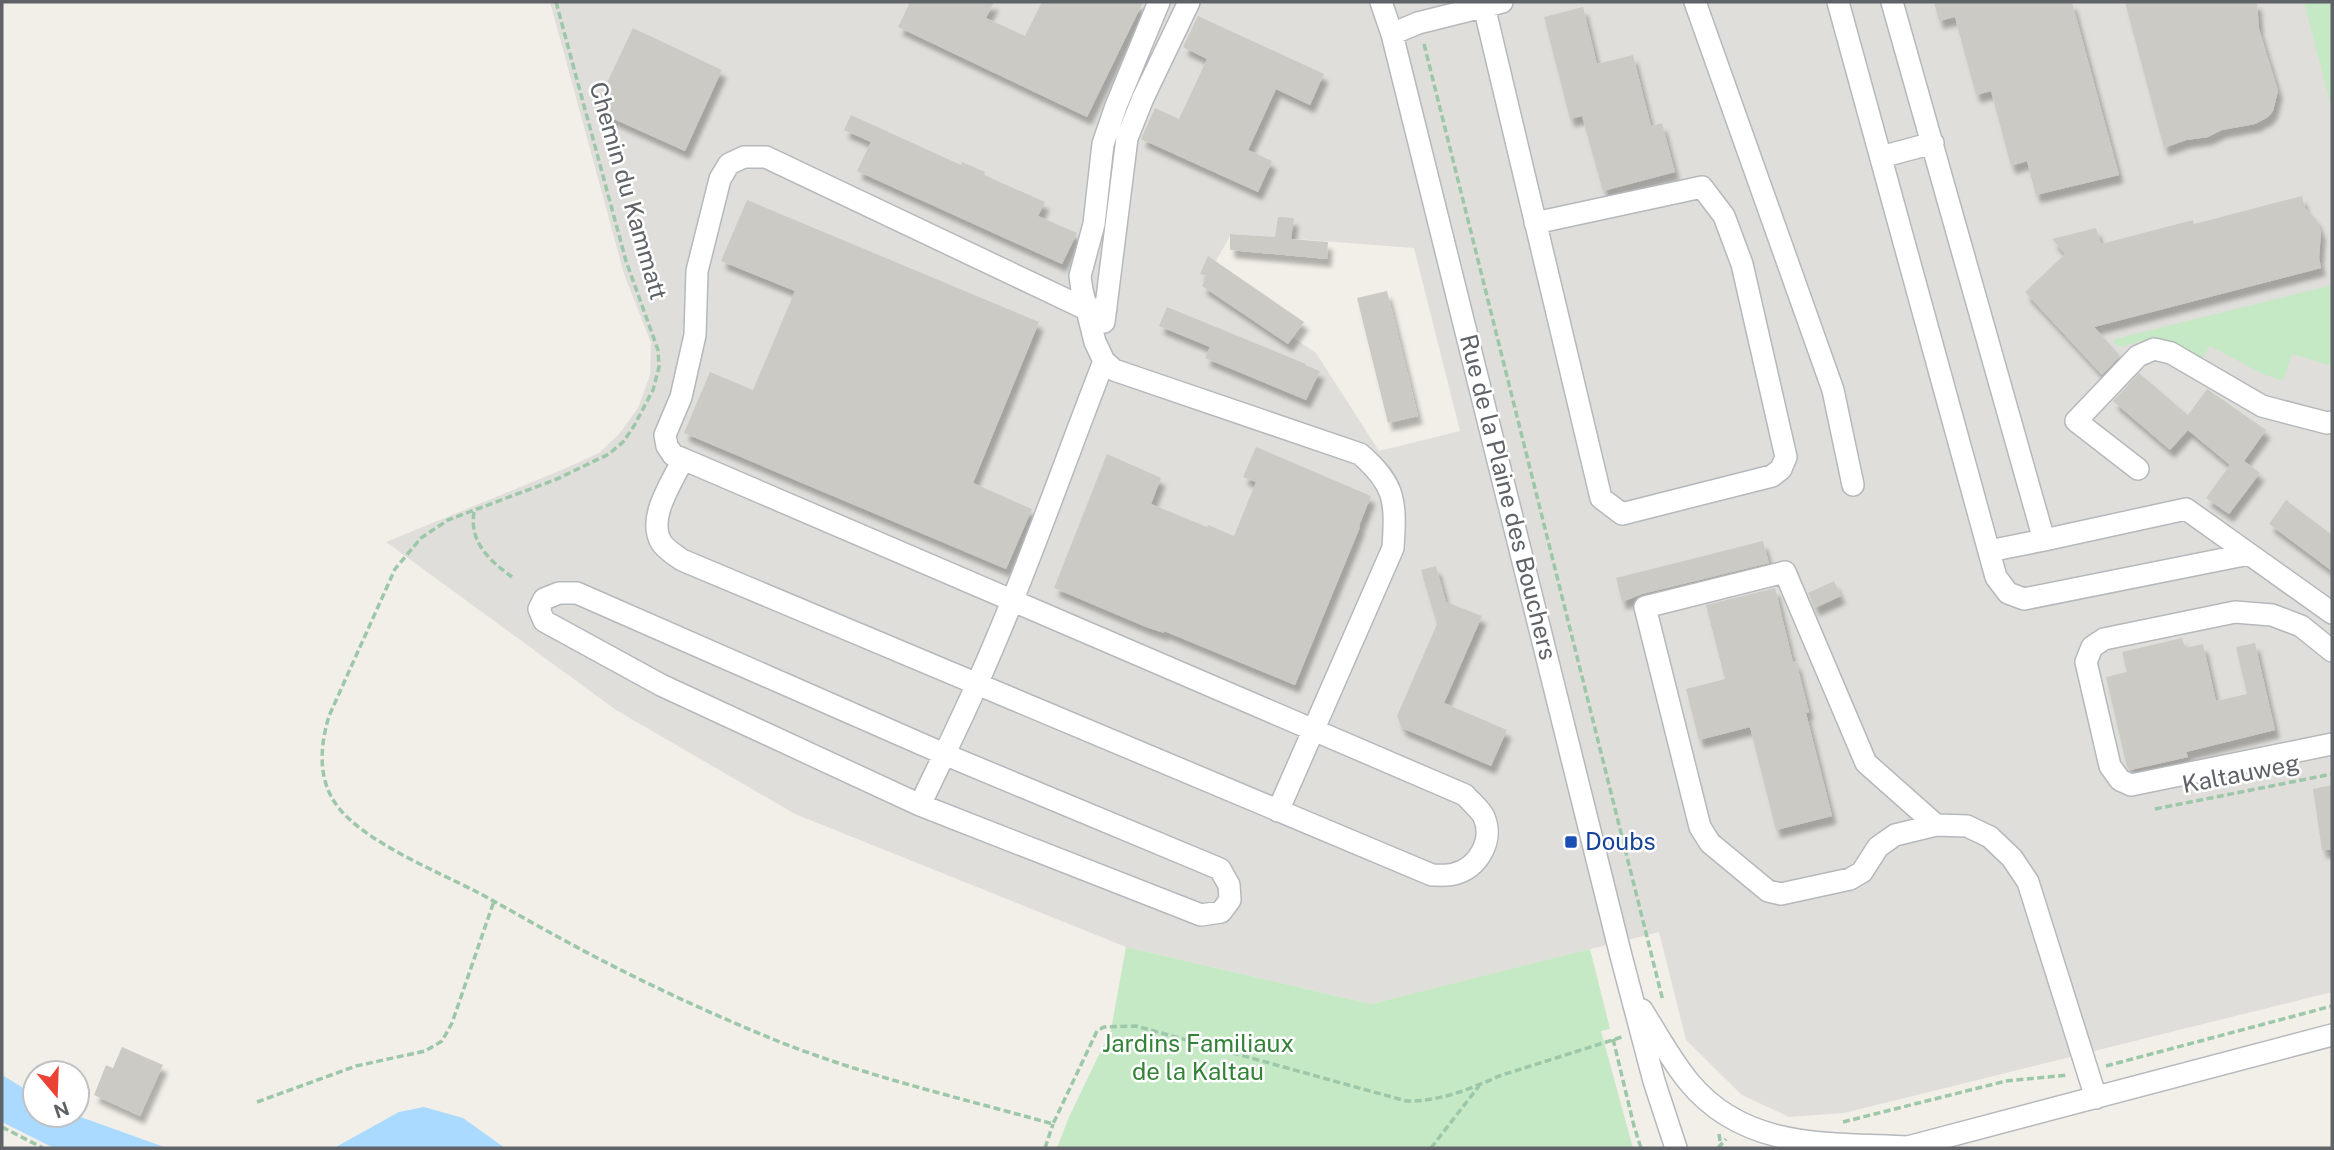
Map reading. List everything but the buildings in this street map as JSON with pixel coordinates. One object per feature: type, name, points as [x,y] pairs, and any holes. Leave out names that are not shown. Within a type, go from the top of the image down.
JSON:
[{"type":"street","points":[[920,805],[977,684],[1012,601],[1099,352],[1104,326],[1080,276],[1094,224],[1103,144],[1158,2]]},
{"type":"street","points":[[1096,309],[1127,138],[1189,2]]},
{"type":"street","name":"Rue de la Plaine des Bouchers","points":[[1381,2],[1392,34],[1631,993],[1654,1081],[1676,1148]]},
{"type":"street","points":[[1695,2],[1833,390],[1853,485]]},
{"type":"street","points":[[1838,2],[1996,577],[2008,593],[2024,599],[2249,554]]},
{"type":"street","points":[[1892,2],[2044,540]]},
{"type":"street","points":[[1392,34],[1418,23],[1493,4],[1535,223],[1601,498],[1622,514],[1772,476],[1781,469],[1786,457],[1742,264],[1724,216],[1702,187],[1535,223]]},
{"type":"street","points":[[1881,157],[1933,144]]},
{"type":"street","points":[[683,460],[657,515],[656,529],[662,544],[682,560],[1432,876],[1454,874],[1469,868],[1480,857],[1487,838],[1484,817],[1465,795],[683,460],[673,455],[667,446],[665,435],[681,397],[695,335],[696,271],[720,178],[729,164],[744,157],[766,157],[1096,309]]},
{"type":"street","points":[[2137,469],[2076,421],[2138,356],[2154,349],[2171,353],[2262,407],[2332,422]]},
{"type":"street","points":[[1099,352],[1114,370],[1360,454],[1380,471],[1390,490],[1395,514],[1393,548],[1278,811]]},
{"type":"street","points":[[1989,551],[2186,509],[2332,613]]},
{"type":"street","points":[[1936,825],[1866,763],[1785,572],[1645,607],[1700,827],[1710,844],[1768,891],[1781,894],[1850,879],[1862,872],[1878,847],[1895,835],[1936,825],[1967,825],[1990,837],[2012,858],[2028,882],[2096,1098]]},
{"type":"street","points":[[559,593],[577,593],[944,754],[1220,869],[1229,885],[1230,900],[1221,912],[1201,915],[920,805],[660,685],[544,621],[539,609],[544,599],[559,593]]},
{"type":"street","points":[[2332,651],[2301,626],[2272,615],[2235,612],[2104,639],[2092,647],[2086,662],[2110,766],[2120,780],[2131,785],[2332,744]]},
{"type":"street","name":"Rue de la Plaine des Bouchers","points":[[1631,993],[1690,1084],[1717,1110],[1733,1120],[1749,1128],[1790,1139],[1905,1148],[2332,1035]]},
{"type":"path","name":"Chemin du Kammatt","points":[[556,2],[626,261],[658,350],[659,367],[653,390],[635,426],[609,454],[557,480],[448,520],[421,538],[395,569],[330,716],[321,753],[324,776],[332,798],[340,809],[373,838],[572,945],[774,1039],[911,1084],[1054,1124]]},
{"type":"path","points":[[1418,23],[1665,1011]]},
{"type":"path","points":[[474,511],[471,525],[476,541],[492,562],[512,578]]},
{"type":"path","name":"Kaltauweg","points":[[2155,809],[2332,774]]},
{"type":"path","points":[[257,1102],[356,1066],[425,1051],[442,1041],[452,1023],[494,901]]},
{"type":"path","points":[[1834,1123],[1881,1114],[2007,1081],[2056,1077],[2089,1070],[2332,1006]]},
{"type":"path","points":[[1045,1148],[1097,1031],[1104,1027],[1136,1026],[1406,1101],[1439,1098],[1603,1043]]},
{"type":"path","points":[[1613,1039],[1641,1148]]},
{"type":"path","points":[[1431,1148],[1480,1085]]},
{"type":"path","points":[[2,1128],[43,1148]]},
{"type":"path","points":[[1718,1148],[1728,1137]]},
{"type":"shaded area","points":[[550,2],[2332,2],[2332,992],[1844,1113],[1789,1117],[1742,1095],[1686,1040],[1659,932],[1371,1004],[1126,947],[795,814],[616,710],[386,542],[599,453],[619,434],[638,408],[650,375],[651,343],[624,274]],"holes":[[[1231,234],[1414,248],[1460,431],[1379,451],[1316,353],[1206,279]]]},
{"type":"green space","points":[[2304,2],[2332,2],[2332,106],[2331,106]]},
{"type":"green space","points":[[2332,285],[2332,366],[2292,354],[2283,381],[2263,374],[2210,346],[2201,359],[2172,340],[2169,343],[2157,337],[2121,347],[2113,343],[2115,339]]},
{"type":"green space","name":"Jardins Familiaux de la Kaltau","points":[[1126,947],[1371,1004],[1590,949],[1610,1029],[1601,1031],[1633,1148],[1057,1148],[1111,1030]]},
{"type":"water","points":[[2,1075],[21,1087],[21,1129],[91,1129],[91,1121],[167,1148],[54,1148],[2,1122]]},
{"type":"water","points":[[424,1107],[463,1118],[505,1148],[334,1148],[399,1112]]},
{"type":"place","name":"Doubs","points":[[1571,842]]}]
